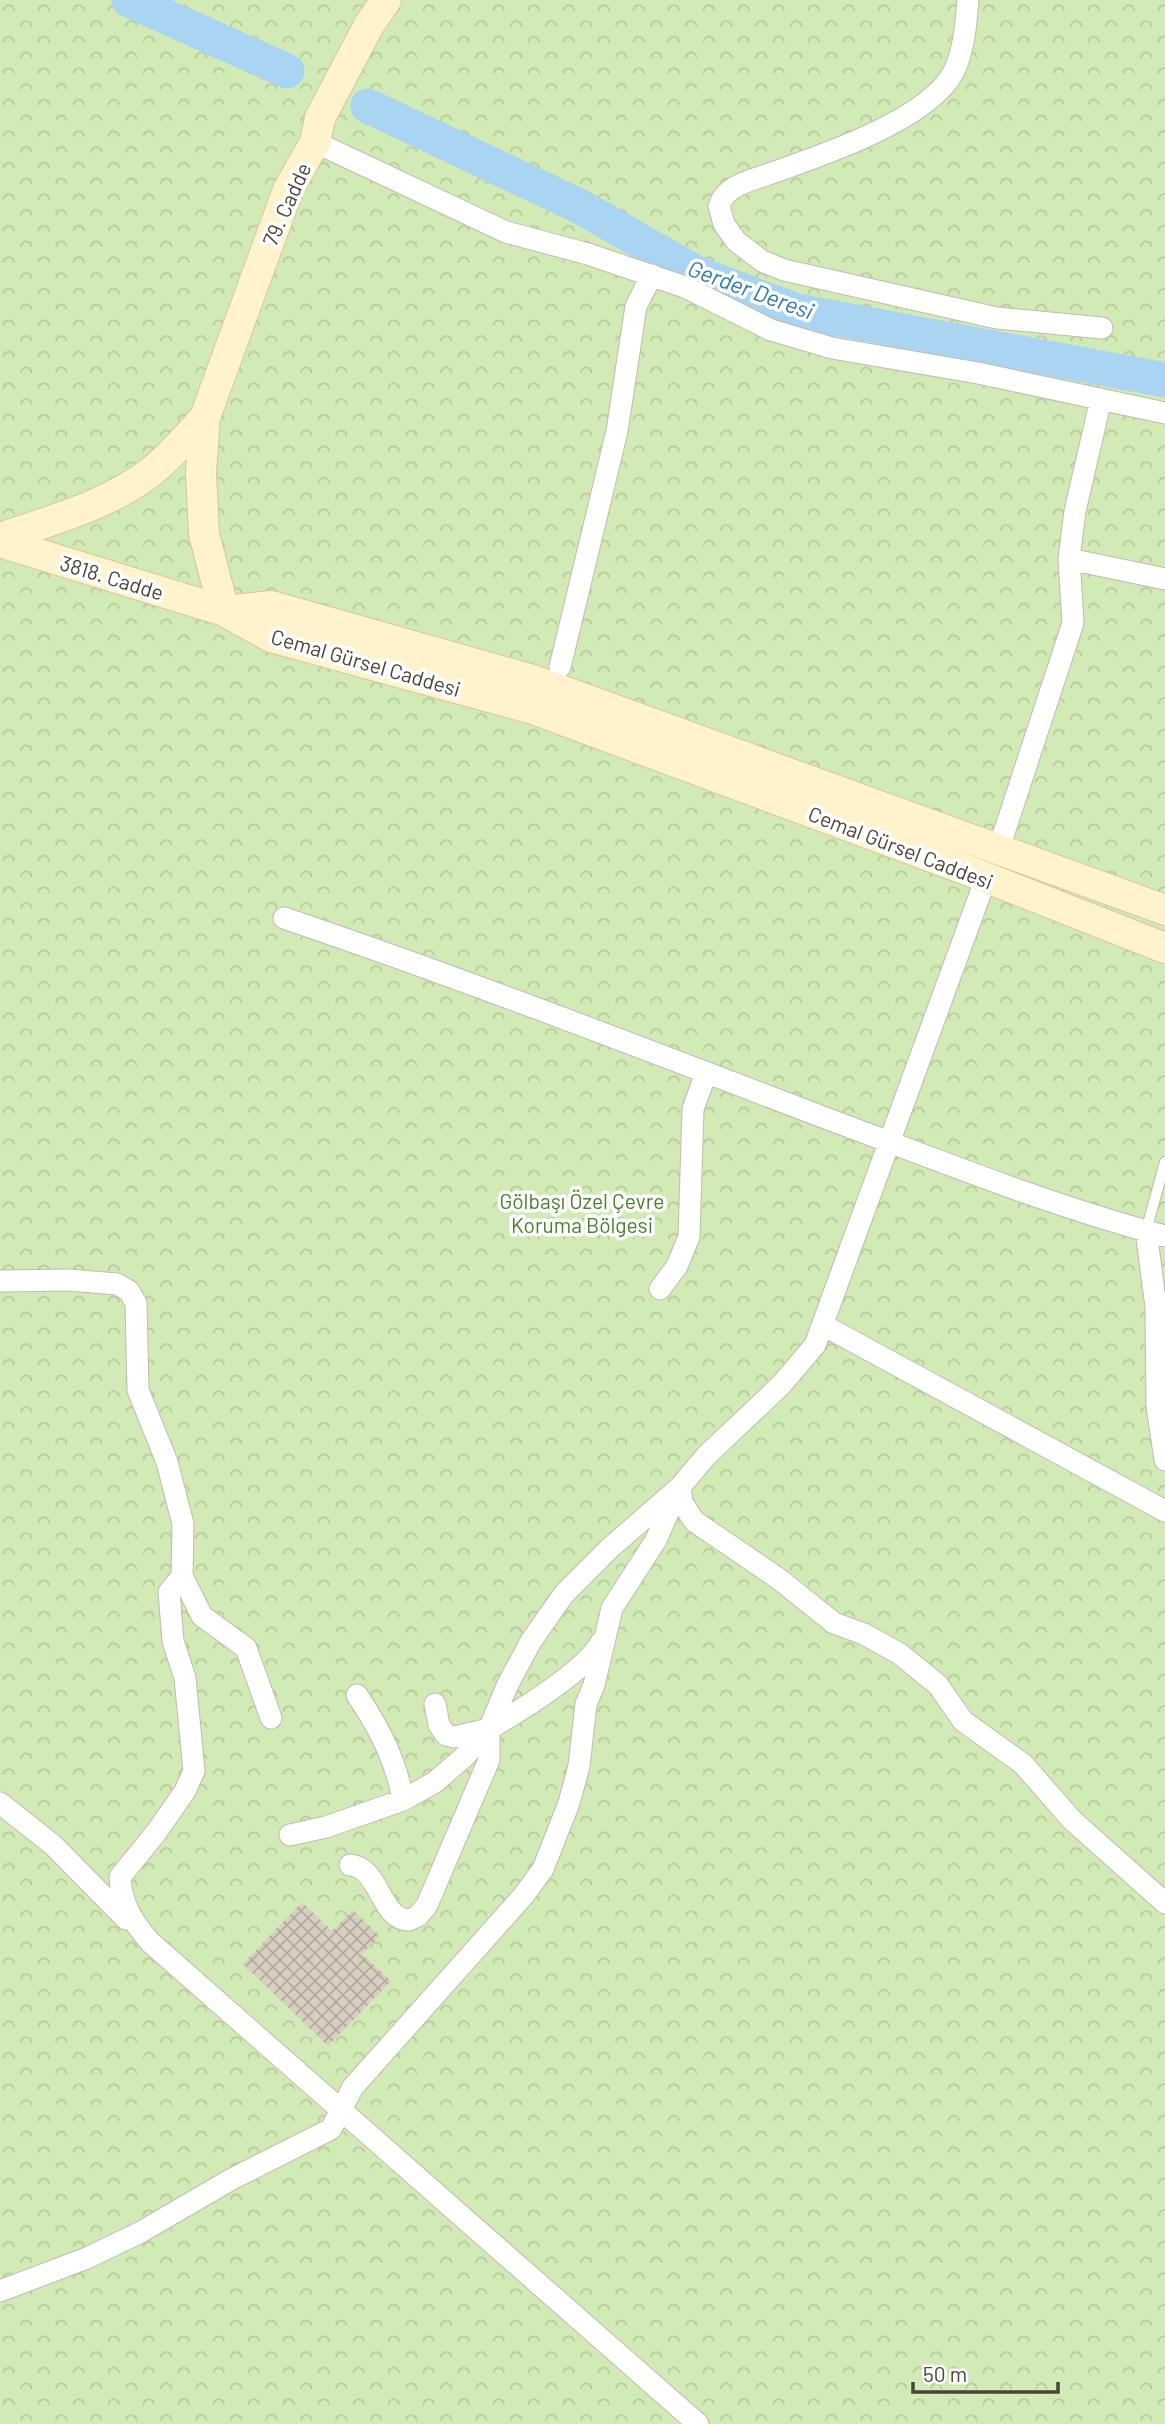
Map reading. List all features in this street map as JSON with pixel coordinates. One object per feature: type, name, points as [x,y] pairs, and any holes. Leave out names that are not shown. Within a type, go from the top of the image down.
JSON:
[{"type":"street","name":"79. Cadde","points":[[224,611],[210,565],[203,523],[201,473],[205,417],[288,190],[315,142],[320,118],[369,25],[386,0]]},
{"type":"street","points":[[968,0],[960,57],[941,90],[908,116],[799,164],[729,190],[719,206],[724,224],[750,254],[784,270],[997,318],[1102,328]]},
{"type":"street","points":[[315,142],[506,232],[685,287],[771,330],[821,345],[978,373],[1165,413]]},
{"type":"street","points":[[560,667],[614,444],[636,306],[652,275]]},
{"type":"street","points":[[999,848],[1073,623],[1069,559],[1075,511],[1101,399]]},
{"type":"street","name":"79. Cadde","points":[[0,540],[90,506],[124,490],[159,464],[205,417]]},
{"type":"street","name":"3818. Cadde","points":[[0,540],[224,611]]},
{"type":"street","points":[[1069,559],[1165,579]]},
{"type":"street","name":"Cemal Gürsel Caddesi","points":[[224,611],[271,606],[533,680],[1165,910]]},
{"type":"street","name":"Cemal Gürsel Caddesi","points":[[224,611],[271,637],[533,709],[986,878],[1165,948]]},
{"type":"street","points":[[290,1835],[326,1827],[403,1800],[435,1782],[464,1758],[489,1729],[507,1686],[531,1641],[564,1594],[610,1548],[680,1487],[706,1456],[781,1385],[815,1345],[986,878]]},
{"type":"street","points":[[284,918],[414,962],[890,1142],[1156,1233],[1156,1307],[1161,1362],[1157,1406],[1165,1460]]},
{"type":"street","points":[[660,1289],[677,1266],[688,1237],[693,1110],[706,1073]]},
{"type":"street","points":[[0,1281],[117,1284],[132,1297],[138,1318],[135,1363],[138,1390],[167,1462],[183,1524],[182,1576],[202,1616],[246,1648],[271,1718]]},
{"type":"street","points":[[823,1325],[1165,1511]]},
{"type":"street","points":[[0,2291],[87,2258],[141,2232],[230,2180],[331,2129],[353,2087],[524,1895],[543,1869],[569,1803],[579,1766],[586,1704],[594,1685],[612,1608],[656,1540],[680,1487]]},
{"type":"street","points":[[680,1487],[682,1502],[694,1521],[779,1579],[834,1623],[864,1634],[900,1654],[938,1685],[963,1721],[1023,1764],[1072,1820],[1165,1903]]},
{"type":"street","points":[[150,1942],[127,1911],[120,1893],[120,1877],[155,1834],[185,1791],[194,1771],[184,1678],[169,1619],[169,1592],[182,1576]]},
{"type":"street","points":[[435,1704],[439,1725],[446,1735],[455,1737],[489,1729],[517,1713],[588,1662],[605,1634]]},
{"type":"street","points":[[357,1695],[382,1734],[400,1781],[403,1800]]},
{"type":"street","points":[[350,1865],[365,1873],[396,1916],[409,1920],[418,1916],[427,1905],[489,1760],[489,1729]]},
{"type":"street","points":[[0,1803],[53,1845],[150,1942],[698,2424]]},
{"type":"lane","points":[[1156,1233],[1165,1162]]},
{"type":"green space","name":"Gölbaşı Özel Çevre Koruma Bölgesi","points":[[0,0],[1165,0],[1165,2424],[0,2424]]},
{"type":"building","points":[[302,1902],[332,1931],[353,1910],[380,1936],[362,1954],[391,1981],[328,2046],[243,1964]]},
{"type":"waterway","name":"Gerder Deresi","points":[[129,0],[287,71]]},
{"type":"waterway","name":"Gerder Deresi","points":[[368,106],[579,206],[696,273],[797,311],[1165,380]]}]
